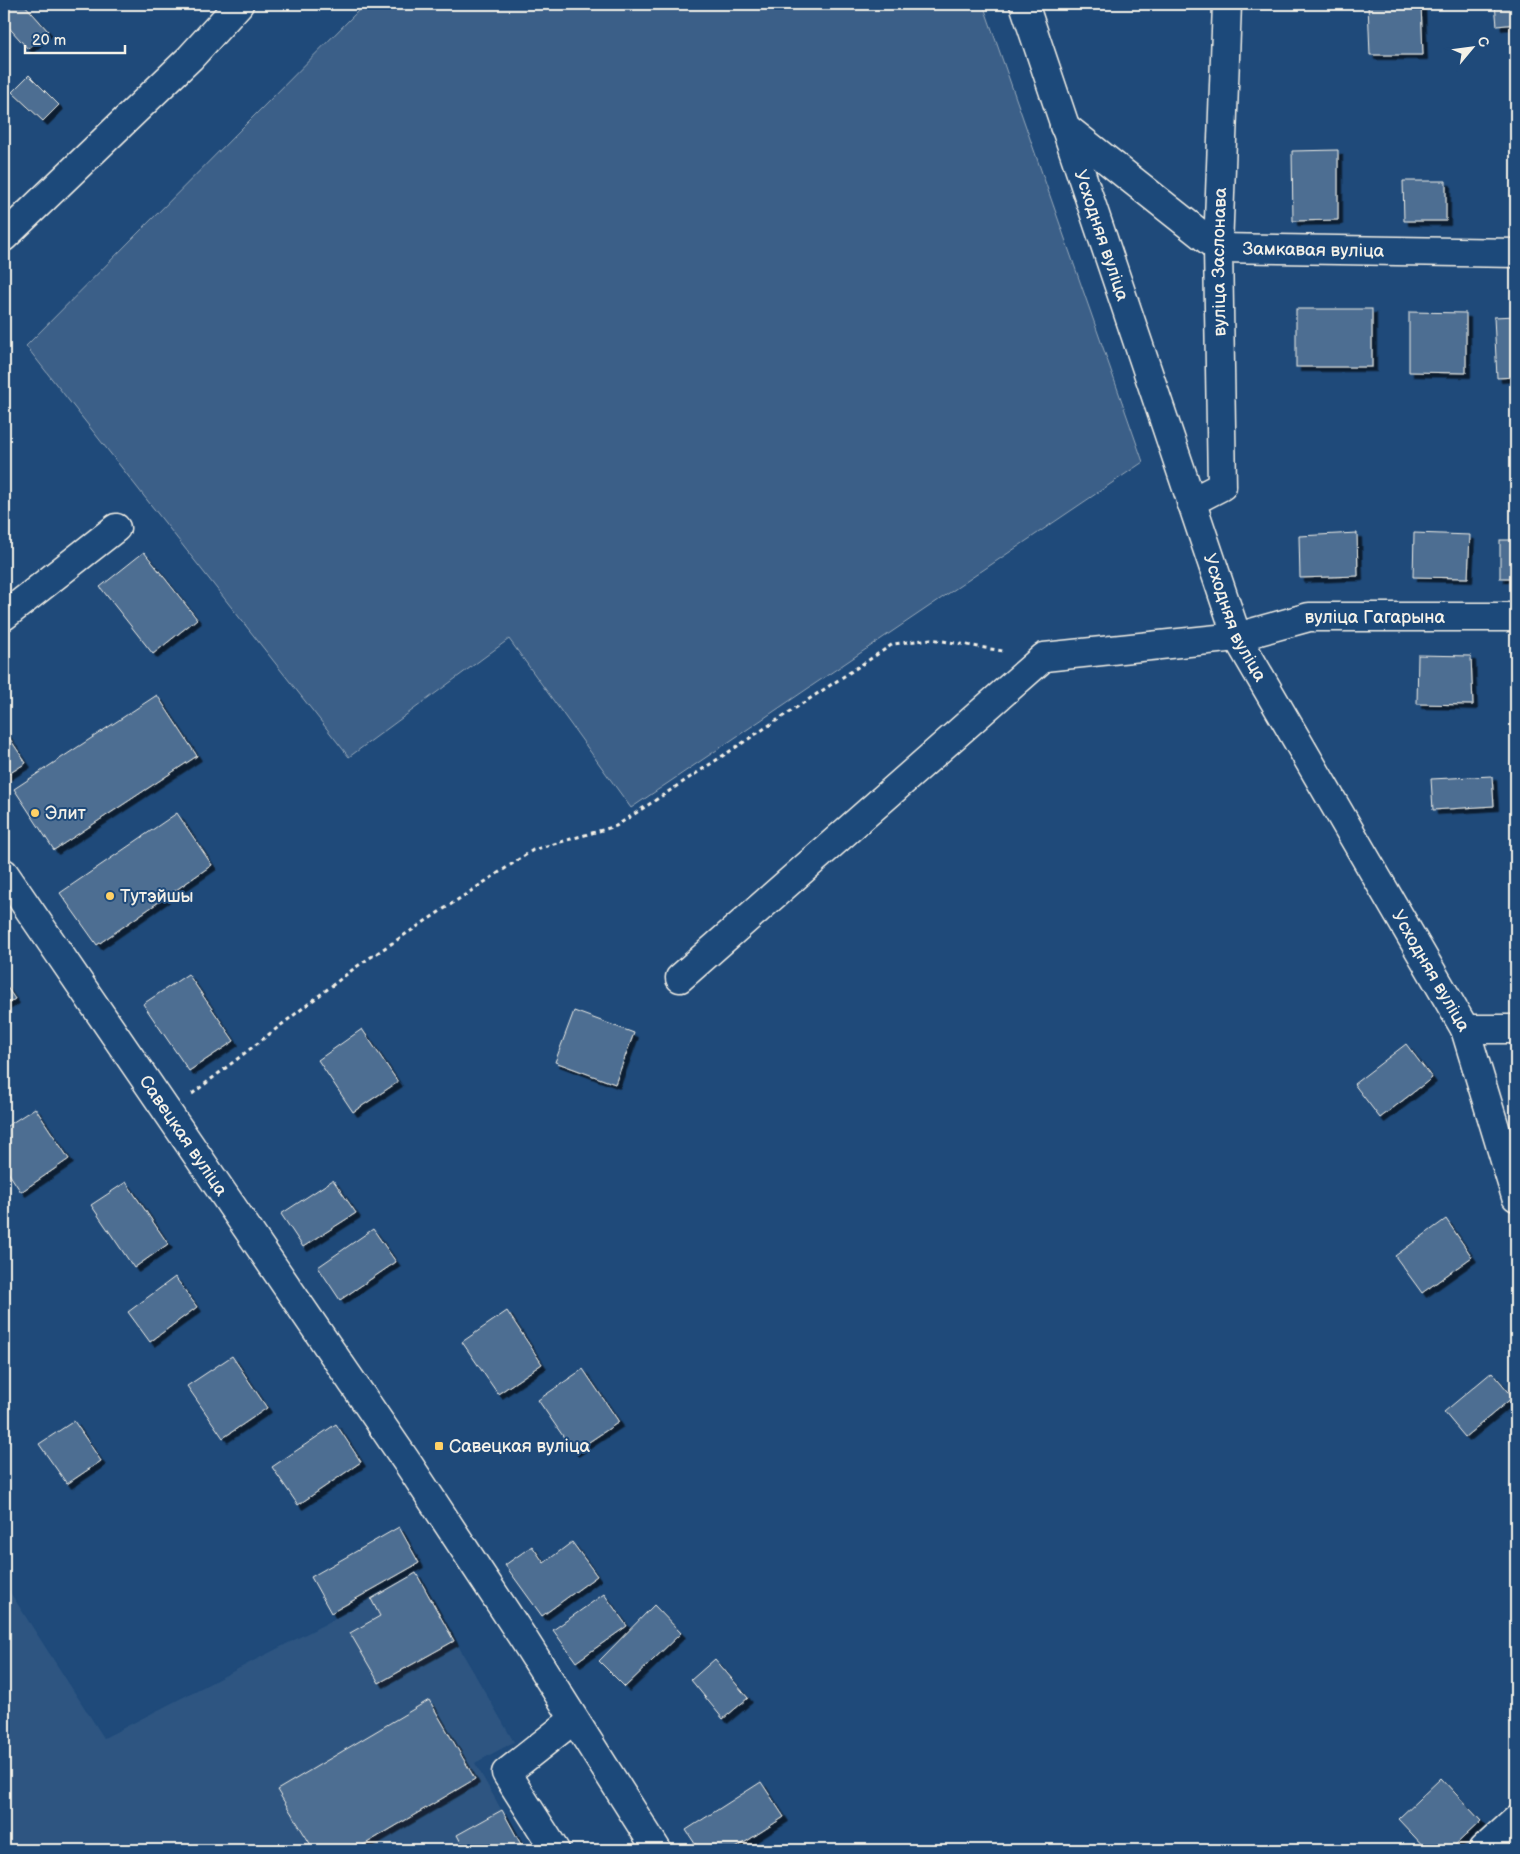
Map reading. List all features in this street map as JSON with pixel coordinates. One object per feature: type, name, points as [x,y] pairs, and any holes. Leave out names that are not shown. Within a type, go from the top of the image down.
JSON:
[{"type":"street","points":[[4,237],[190,58],[239,4]]},
{"type":"street","name":"Усходняя вуліца","points":[[1024,4],[1236,637],[1465,1029],[1516,1197]]},
{"type":"street","name":"вуліца Заслонава","points":[[1191,502],[1222,486],[1218,248],[1227,4]]},
{"type":"street","name":"Замкавая вуліца","points":[[1064,126],[1218,248],[1516,253]]},
{"type":"street","points":[[4,616],[116,528]]},
{"type":"street","name":"вуліца Гагарына","points":[[1044,657],[1236,637],[1308,616],[1516,617]]},
{"type":"street","points":[[680,978],[1044,657]]},
{"type":"street","name":"Савецкая вуліца","points":[[4,873],[409,1465],[523,1638],[573,1720],[657,1850]]},
{"type":"street","points":[[1465,1029],[1516,1029]]},
{"type":"street","points":[[555,1850],[506,1773],[573,1720]]},
{"type":"street","points":[[1483,1850],[1516,1820]]},
{"type":"path","points":[[191,1094],[356,968],[533,850],[616,826],[893,644],[931,639],[1044,657]]},
{"type":"shaded area","points":[[365,4],[983,4],[1143,462],[631,808],[509,639],[349,757],[26,346]]},
{"type":"shaded area","points":[[416,1573],[514,1742],[475,1763],[524,1850],[4,1850],[4,1583],[104,1738],[329,1622]]},
{"type":"building","points":[[4,4],[24,4],[48,31],[28,49],[4,22]]},
{"type":"building","points":[[1368,4],[1421,4],[1423,55],[1370,55]]},
{"type":"building","points":[[1495,4],[1516,4],[1516,24],[1497,26]]},
{"type":"building","points":[[29,75],[59,105],[43,121],[12,92]]},
{"type":"building","points":[[1338,150],[1338,220],[1293,221],[1292,151]]},
{"type":"building","points":[[1403,181],[1446,181],[1446,221],[1404,221]]},
{"type":"building","points":[[1296,309],[1372,309],[1372,367],[1296,367]]},
{"type":"building","points":[[1409,312],[1466,313],[1466,373],[1409,372]]},
{"type":"building","points":[[1516,316],[1516,377],[1497,378],[1494,317]]},
{"type":"building","points":[[1357,533],[1358,576],[1300,578],[1299,536]]},
{"type":"building","points":[[1414,533],[1470,535],[1468,578],[1413,577]]},
{"type":"building","points":[[1500,540],[1516,540],[1516,578],[1500,578]]},
{"type":"building","points":[[144,552],[197,619],[153,654],[100,587]]},
{"type":"building","points":[[1418,655],[1471,656],[1473,705],[1417,704]]},
{"type":"building","points":[[157,695],[197,756],[54,850],[14,789]]},
{"type":"building","points":[[4,730],[26,763],[4,777]]},
{"type":"building","points":[[1492,776],[1494,806],[1433,810],[1431,779]]},
{"type":"building","points":[[177,813],[212,865],[97,945],[60,893]]},
{"type":"building","points":[[188,974],[234,1041],[189,1071],[143,1004]]},
{"type":"building","points":[[4,983],[15,999],[4,1006]]},
{"type":"building","points":[[574,1011],[634,1033],[615,1084],[555,1062]]},
{"type":"building","points":[[362,1029],[398,1082],[353,1112],[318,1060]]},
{"type":"building","points":[[1406,1044],[1432,1078],[1380,1118],[1354,1084]]},
{"type":"building","points":[[35,1108],[69,1159],[21,1192],[4,1166],[4,1128]]},
{"type":"building","points":[[333,1180],[356,1213],[303,1247],[281,1214]]},
{"type":"building","points":[[126,1182],[168,1244],[134,1268],[91,1205]]},
{"type":"building","points":[[1446,1219],[1472,1257],[1422,1293],[1395,1256]]},
{"type":"building","points":[[373,1229],[396,1262],[340,1300],[318,1267]]},
{"type":"building","points":[[175,1277],[197,1307],[150,1342],[128,1312]]},
{"type":"building","points":[[507,1311],[542,1364],[498,1394],[462,1342]]},
{"type":"building","points":[[232,1356],[267,1408],[223,1438],[187,1386]]},
{"type":"building","points":[[583,1369],[619,1422],[574,1452],[538,1400]]},
{"type":"building","points":[[1492,1372],[1513,1397],[1465,1437],[1444,1412]]},
{"type":"building","points":[[74,1421],[101,1461],[67,1484],[39,1444]]},
{"type":"building","points":[[336,1424],[361,1462],[298,1505],[272,1467]]},
{"type":"building","points":[[399,1527],[419,1563],[331,1613],[311,1577]]},
{"type":"building","points":[[572,1542],[597,1576],[542,1616],[505,1565],[532,1546],[544,1563]]},
{"type":"building","points":[[416,1573],[454,1641],[379,1683],[350,1633],[380,1616],[371,1599]]},
{"type":"building","points":[[604,1594],[627,1626],[576,1662],[553,1630]]},
{"type":"building","points":[[654,1605],[681,1633],[625,1687],[599,1661]]},
{"type":"building","points":[[715,1659],[748,1698],[723,1719],[691,1680]]},
{"type":"building","points":[[429,1700],[475,1779],[355,1850],[314,1850],[277,1790]]},
{"type":"building","points":[[1441,1778],[1481,1821],[1450,1850],[1427,1850],[1398,1819]]},
{"type":"building","points":[[761,1782],[784,1817],[733,1850],[699,1850],[686,1830]]},
{"type":"building","points":[[502,1810],[524,1850],[465,1850],[457,1835]]},
{"type":"place","name":"Элит","points":[[35,813]]},
{"type":"place","name":"Тутэйшы","points":[[110,896]]},
{"type":"place","name":"Савецкая вуліца","points":[[439,1446]]}]
